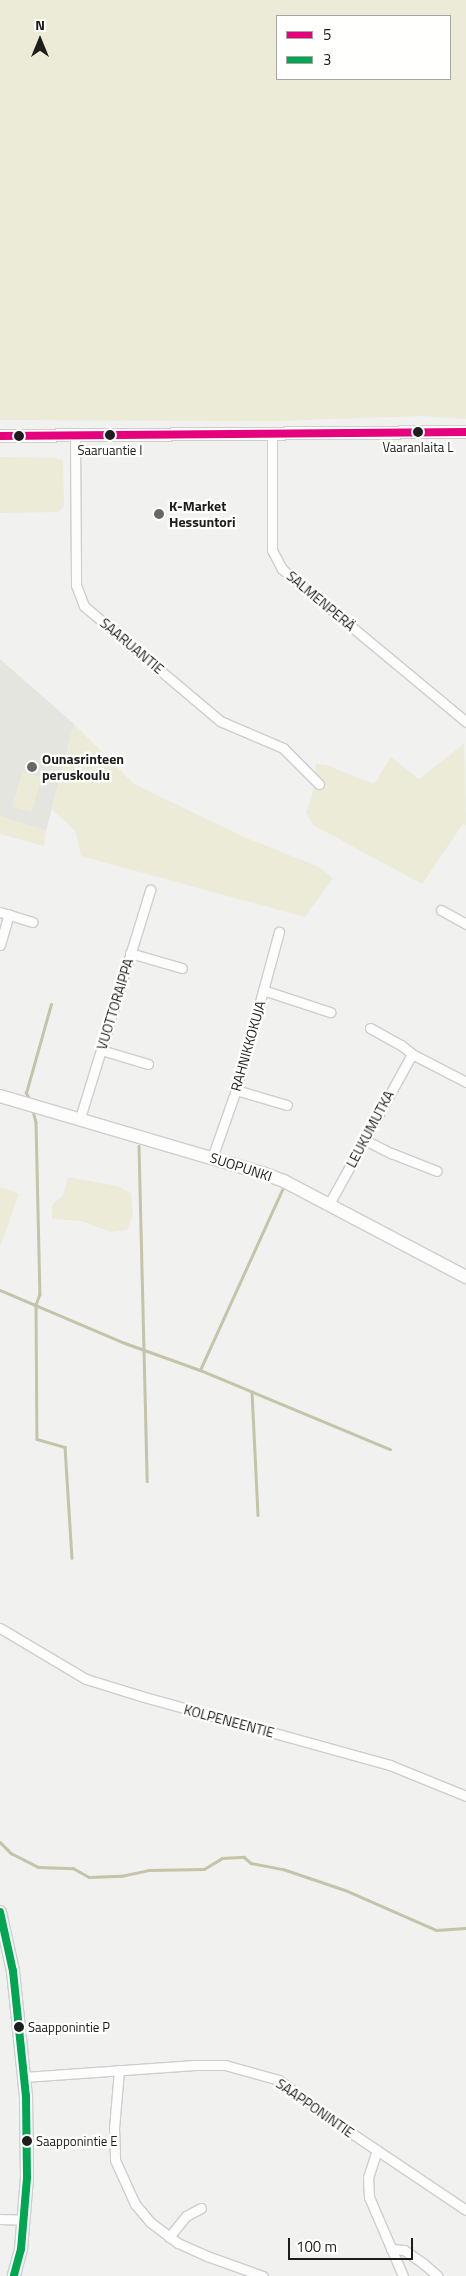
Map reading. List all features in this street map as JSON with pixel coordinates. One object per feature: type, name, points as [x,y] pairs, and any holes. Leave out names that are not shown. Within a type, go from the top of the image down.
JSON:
[{"type":"street","points":[[0,436],[466,432]]},
{"type":"street","name":"SALMENPERÄ","points":[[272,433],[272,550],[282,569],[466,722]]},
{"type":"street","name":"SAARUANTIE","points":[[75,435],[76,585],[84,606],[220,721],[283,748],[319,784]]},
{"type":"street","name":"VUOTTORAIPPA","points":[[80,1118],[150,890]]},
{"type":"street","points":[[441,910],[466,924]]},
{"type":"street","points":[[0,945],[4,913],[32,922]]},
{"type":"street","name":"RAHNIKKOKUJA","points":[[212,1158],[236,1090],[280,932]]},
{"type":"street","points":[[130,953],[182,968]]},
{"type":"street","points":[[263,990],[330,1012]]},
{"type":"street","points":[[370,1028],[401,1045],[412,1054],[466,1082]]},
{"type":"street","points":[[101,1050],[148,1064]]},
{"type":"street","name":"LEUKUMUTKA","points":[[329,1204],[412,1054]]},
{"type":"street","points":[[236,1090],[287,1104]]},
{"type":"street","name":"SUOPUNKI","points":[[0,1096],[262,1172],[329,1204],[466,1277]]},
{"type":"street","points":[[365,1140],[391,1154],[437,1171]]},
{"type":"street","name":"KOLPENEENTIE","points":[[0,1628],[86,1679],[150,1699],[390,1765],[466,1796]]},
{"type":"street","points":[[0,1912],[13,1971],[24,2077],[27,2178],[21,2248],[14,2276]]},
{"type":"street","name":"SAAPPONINTIE","points":[[24,2077],[225,2065],[279,2080],[377,2150],[466,2210]]},
{"type":"street","points":[[119,2070],[114,2120],[114,2160],[135,2204],[150,2222],[169,2237],[207,2256],[263,2276]]},
{"type":"street","points":[[377,2150],[370,2166],[369,2197],[403,2276]]},
{"type":"street","points":[[169,2237],[186,2216],[201,2208]]},
{"type":"street","points":[[0,2219],[23,2220]]},
{"type":"street","points":[[391,2249],[404,2250],[438,2276]]},
{"type":"shaded area","name":"Ounasrinteen peruskoulu","points":[[0,659],[74,724],[46,831],[0,816]]},
{"type":"green space","points":[[0,0],[466,0],[466,419],[422,416],[277,421],[0,420]]},
{"type":"green space","points":[[0,457],[56,458],[63,461],[64,507],[58,512],[0,513]]},
{"type":"green space","points":[[74,724],[134,784],[244,837],[319,867],[333,878],[305,917],[81,856],[76,832],[52,809]]},
{"type":"green space","points":[[464,744],[466,825],[463,824],[422,884],[313,825],[306,812],[312,796],[316,764],[326,765],[374,784],[391,757],[419,779]]},
{"type":"green space","points":[[22,772],[41,777],[32,812],[13,807]]},
{"type":"green space","points":[[0,816],[46,831],[44,846],[0,834]]},
{"type":"green space","points":[[68,1177],[117,1186],[131,1193],[133,1214],[127,1230],[111,1232],[82,1221],[52,1219],[52,1205],[63,1195]]},
{"type":"green space","points":[[0,1187],[19,1194],[0,1247]]},
{"type":"waterway","points":[[29,1099],[26,1093],[51,1004]]},
{"type":"waterway","points":[[33,1111],[36,1122],[40,1294],[36,1305],[37,1439],[65,1447],[72,1558]]},
{"type":"waterway","points":[[139,1146],[147,1481]]},
{"type":"waterway","points":[[200,1370],[282,1190]]},
{"type":"waterway","points":[[0,1290],[125,1343],[200,1370],[390,1449]]},
{"type":"waterway","points":[[252,1392],[258,1515]]},
{"type":"waterway","points":[[0,1842],[11,1853],[38,1867],[73,1868],[89,1877],[121,1876],[149,1870],[204,1869],[222,1858],[244,1857],[251,1863],[283,1869],[345,1890],[436,1930],[466,1928]]},
{"type":"transit line","name":"5","points":[[0,436],[466,432]]},
{"type":"transit line","name":"3","points":[[0,1912],[13,1971],[26,2096],[27,2178],[21,2249],[14,2276]]},
{"type":"place","name":"Vaaranlaita L","points":[[418,432]]},
{"type":"place","name":"Saaruantie I","points":[[110,435]]},
{"type":"place","name":"K-Market Hessuntori","points":[[159,514]]},
{"type":"place","name":"Ounasrinteen peruskoulu","points":[[32,767]]},
{"type":"place","name":"Saapponintie P","points":[[19,2027]]},
{"type":"place","name":"Saapponintie E","points":[[27,2141]]}]
